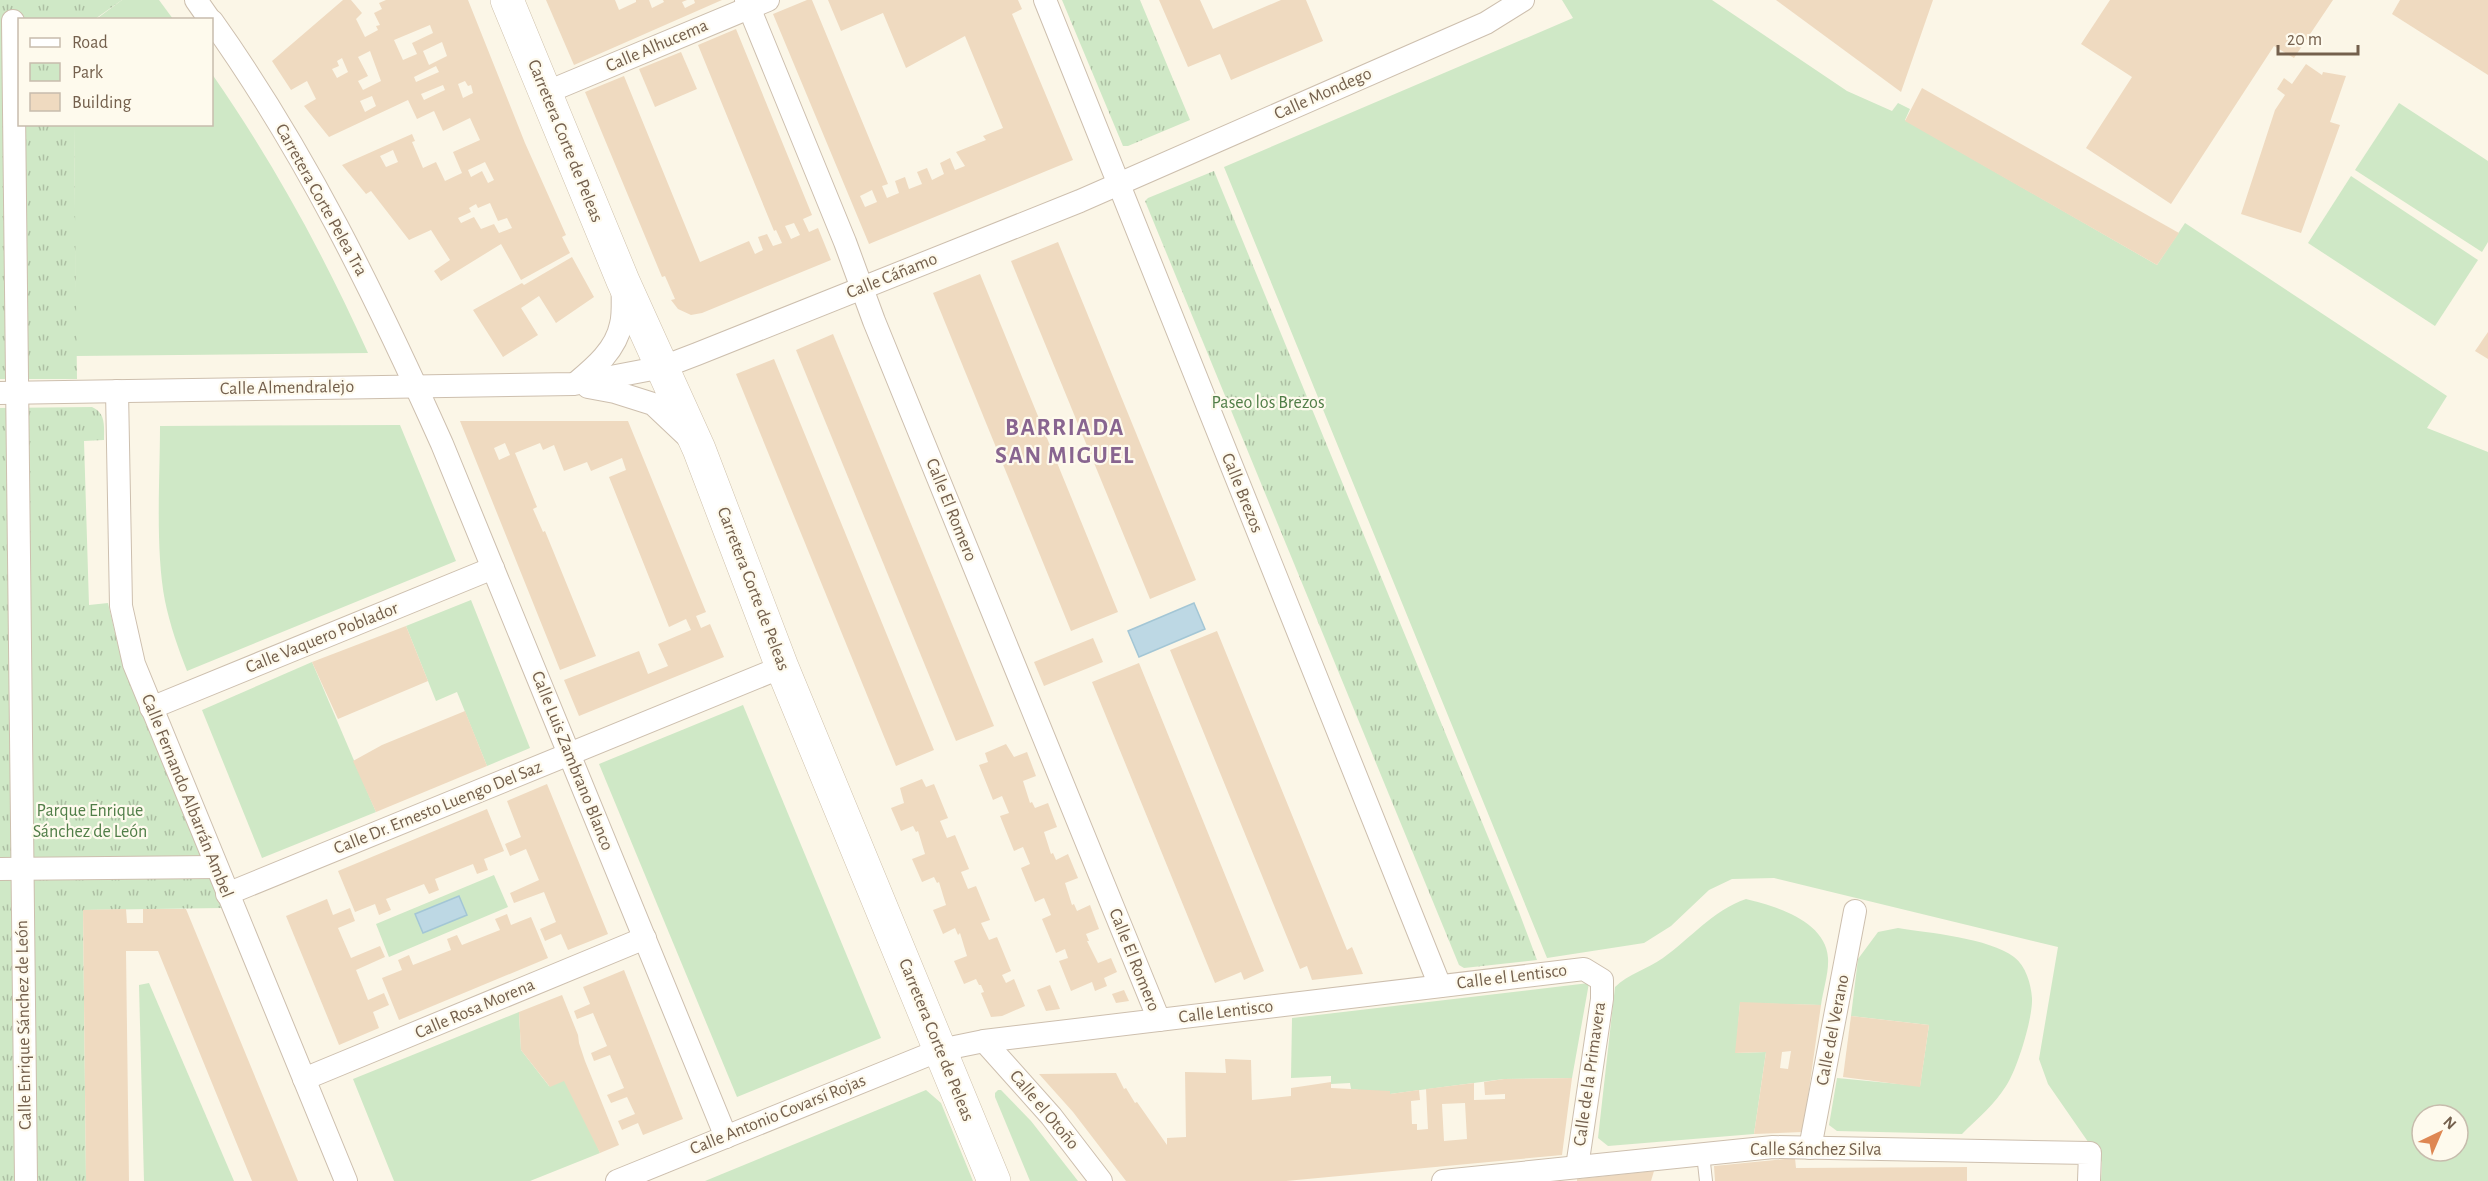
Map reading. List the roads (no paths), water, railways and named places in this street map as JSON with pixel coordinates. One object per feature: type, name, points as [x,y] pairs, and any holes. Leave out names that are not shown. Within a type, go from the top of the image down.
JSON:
[{"type":"street","name":"Carretera Corte Pelea Tra","points":[[196,0],[210,18]]},
{"type":"street","name":"Carretera Corte de Peleas","points":[[507,0],[623,281],[699,449],[782,667],[994,1181]]},
{"type":"street","name":"Calle Brezos","points":[[1045,0],[1440,986]]},
{"type":"street","name":"Calle Mondego","points":[[1120,184],[1486,23],[1523,0]]},
{"type":"street","name":"Calle Alhucema","points":[[545,93],[755,3]]},
{"type":"street","name":"Calle El Romero","points":[[755,3],[861,287],[1159,1020]]},
{"type":"street","name":"Calle Enrique Sánchez de León","points":[[13,21],[9,393],[11,869],[26,1181]]},
{"type":"street","name":"Carretera Corte Pelea Tra","points":[[213,23],[259,92],[328,207],[416,387]]},
{"type":"street","name":"Calle Cáñamo","points":[[666,375],[861,287],[1120,184]]},
{"type":"street","points":[[574,384],[597,366],[608,352],[621,325],[623,281]]},
{"type":"street","name":"Calle Almendralejo","points":[[9,393],[574,384],[666,375]]},
{"type":"street","name":"Calle Almendralejo","points":[[615,392],[666,375]]},
{"type":"street","name":"Calle Almendralejo","points":[[574,384],[615,392],[652,404],[699,449]]},
{"type":"street","name":"Calle Luis Zambrano Blanco","points":[[416,387],[493,568],[726,1137]]},
{"type":"street","name":"Calle Fernando Albarrán Ambel","points":[[117,391],[121,606],[134,664],[346,1181]]},
{"type":"street","name":"Calle Vaquero Poblador","points":[[151,708],[493,568]]},
{"type":"street","name":"Calle Dr. Ernesto Luengo Del Saz","points":[[227,894],[782,667]]},
{"type":"street","points":[[11,869],[216,867]]},
{"type":"street","name":"Calle del Verano","points":[[1810,1148],[1855,911]]},
{"type":"street","name":"Calle Rosa Morena","points":[[304,1079],[645,938]]},
{"type":"street","name":"Calle el Lentisco","points":[[1440,986],[1593,975]]},
{"type":"street","name":"Calle de la Primavera","points":[[1577,1167],[1602,999],[1593,975]]},
{"type":"street","name":"Calle Lentisco","points":[[940,1050],[984,1041],[1440,986]]},
{"type":"street","name":"Calle el Otoño","points":[[984,1041],[1051,1116],[1101,1181]]},
{"type":"street","name":"Calle Antonio Covarsí Rojas","points":[[617,1181],[940,1050]]},
{"type":"street","name":"Calle Sánchez Silva","points":[[1443,1181],[1550,1175],[1577,1167],[1773,1147],[2090,1153],[2090,1181]]},
{"type":"lane","points":[[1703,1154],[1706,1181]]},
{"type":"water","points":[[1194,603],[1205,629],[1139,657],[1128,631]]},
{"type":"water","points":[[459,896],[467,915],[423,933],[415,914]]},
{"type":"district","name":"BARRIADA SAN MIGUEL","points":[[1065,442]]},
{"type":"park label","name":"Paseo los Brezos","points":[[1268,403]]},
{"type":"park label","name":"Parque Enrique Sánchez de León","points":[[90,821]]}]
